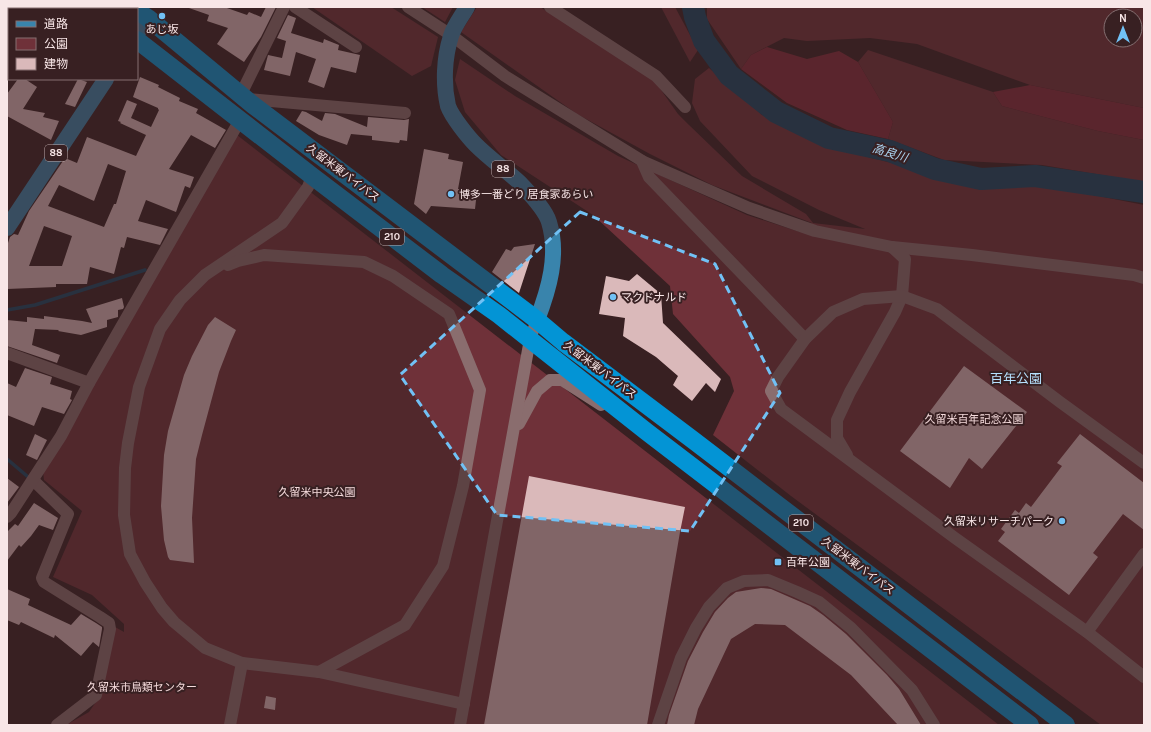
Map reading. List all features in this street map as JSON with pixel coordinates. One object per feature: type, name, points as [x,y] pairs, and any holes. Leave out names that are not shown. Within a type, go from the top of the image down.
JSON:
[{"type":"highway","name":"久留米東バイパス","points":[[146,12],[259,110],[537,320],[563,342],[699,444],[1066,725]]},
{"type":"highway","name":"久留米東バイパス","points":[[138,41],[312,176],[436,270],[499,315],[647,432],[1030,725]]},
{"type":"main road","name":"88","points":[[467,7],[455,28],[446,60],[445,84],[449,107],[460,126],[476,145],[535,198],[548,221],[553,244],[552,272],[537,320]]},
{"type":"main road","points":[[138,30],[146,12]]},
{"type":"main road","name":"88","points":[[7,228],[105,80]]},
{"type":"street","points":[[241,94],[284,7]]},
{"type":"street","points":[[295,7],[356,47]]},
{"type":"street","points":[[408,7],[455,28],[505,76],[642,161],[749,208],[815,231],[892,247],[972,255],[1134,275],[1144,278]]},
{"type":"street","points":[[550,7],[656,76],[686,108]]},
{"type":"street","points":[[226,82],[248,99],[405,113]]},
{"type":"street","points":[[7,517],[61,436],[89,383],[240,120]]},
{"type":"street","points":[[642,161],[649,177],[805,339]]},
{"type":"street","points":[[312,176],[308,187],[282,223],[205,275],[180,300],[160,329],[139,387],[128,443],[125,468],[124,515],[130,554],[145,582],[162,608],[174,622],[205,648],[242,662],[319,672],[464,704]]},
{"type":"street","points":[[850,460],[837,438],[837,420],[850,392],[895,312],[902,296],[905,259],[892,247]]},
{"type":"street","points":[[205,275],[238,261],[264,254],[364,262],[393,276],[449,314],[480,390],[463,486],[443,566],[405,625],[319,672]]},
{"type":"street","points":[[1144,463],[1060,402],[937,308],[902,296],[863,299],[833,312],[805,339],[778,377],[771,391],[781,409],[955,538],[1087,632],[1144,677]]},
{"type":"street","points":[[460,725],[530,339],[537,320]]},
{"type":"street","points":[[7,353],[89,383]]},
{"type":"street","points":[[512,438],[538,391],[550,380],[562,380],[647,432]]},
{"type":"street","points":[[33,480],[68,514],[42,578],[44,582],[100,617],[109,624],[110,629],[96,696],[58,725]]},
{"type":"street","points":[[1087,632],[1144,554]]},
{"type":"street","points":[[658,725],[681,658],[696,628],[709,607],[727,588],[744,581],[768,580],[818,602],[851,628],[912,690],[934,725]]},
{"type":"street","points":[[230,725],[242,662]]},
{"type":"highlighted area","points":[[580,212],[715,264],[780,393],[690,531],[497,515],[400,375]]},
{"type":"green space","points":[[312,7],[391,7],[438,37],[431,66],[412,76]]},
{"type":"green space","points":[[422,7],[453,7],[445,22]]},
{"type":"green space","name":"久留米百年記念公園","points":[[477,7],[540,7],[654,80],[678,114],[742,176],[806,214],[813,223],[865,229],[819,210],[752,176],[700,121],[692,103],[695,79],[709,68],[762,115],[848,152],[983,186],[1038,184],[1144,205],[1144,725],[1101,725],[791,496],[713,435],[734,391],[730,377],[673,314],[670,286],[593,215],[501,155],[465,112],[455,80],[460,59],[515,96],[618,156],[747,215],[800,232],[812,223],[712,185],[650,154],[577,114],[461,32]]},
{"type":"green space","points":[[661,7],[675,7],[698,50],[690,62]]},
{"type":"green space","points":[[707,7],[1144,7],[1144,108],[1030,85],[917,44],[870,38],[807,41],[784,38],[751,55],[741,69],[707,19]]},
{"type":"green space","points":[[868,50],[993,92],[1002,106],[1098,131],[1144,140],[1144,182],[1042,165],[944,160],[888,139],[893,122],[858,62]]},
{"type":"green space","name":"久留米中央公園","points":[[237,135],[999,725],[66,725],[89,712],[100,696],[115,627],[124,632],[124,624],[92,595],[53,577],[82,511],[44,480],[43,471]]},
{"type":"shaded area","points":[[767,47],[807,59],[839,51],[858,62],[893,122],[888,139],[847,130],[787,103],[741,69],[751,55]]},
{"type":"shaded area","points":[[1030,85],[1144,108],[1144,140],[1098,131],[1002,106],[993,92]]},
{"type":"building","points":[[189,7],[224,7],[247,15],[249,12],[261,17],[266,7],[276,7],[261,37],[244,62],[217,44],[228,28],[207,21],[209,15]]},
{"type":"building","points":[[288,15],[296,18],[291,33],[323,43],[324,39],[339,45],[338,50],[360,55],[356,73],[331,67],[324,88],[308,82],[316,59],[296,52],[290,76],[264,70],[268,55],[282,58],[286,41],[277,38]]},
{"type":"building","points":[[140,77],[159,85],[158,87],[180,98],[179,101],[198,109],[196,113],[226,130],[215,148],[191,135],[169,169],[194,177],[190,188],[185,186],[176,212],[146,200],[138,221],[168,229],[160,245],[127,237],[124,248],[121,247],[114,274],[90,267],[87,284],[56,284],[56,287],[7,289],[7,246],[10,237],[14,234],[18,235],[29,211],[65,158],[77,163],[87,137],[136,156],[146,135],[118,121],[127,100],[137,104],[131,118],[151,127],[159,110],[158,108],[133,97]],"holes":[[[108,164],[126,171],[116,204],[114,204],[104,227],[48,206],[59,185],[94,201]],[[44,226],[72,236],[62,266],[29,266]]]},
{"type":"building","points":[[17,80],[26,80],[37,87],[23,109],[45,113],[43,117],[59,121],[51,140],[7,116],[7,94]]},
{"type":"building","points":[[77,80],[87,82],[75,107],[65,104]]},
{"type":"building","points":[[302,111],[322,121],[325,113],[335,114],[367,127],[368,117],[404,120],[409,119],[407,141],[400,140],[399,143],[372,140],[372,136],[351,134],[347,145],[319,135],[296,121]]},
{"type":"building","points":[[424,149],[449,154],[448,159],[463,162],[458,189],[477,191],[475,209],[431,206],[426,214],[414,204]]},
{"type":"building","points":[[535,244],[519,293],[492,272],[506,249],[511,251],[514,247]]},
{"type":"building","points":[[637,274],[661,294],[663,323],[721,379],[715,392],[706,383],[692,401],[673,385],[678,376],[656,357],[623,336],[625,318],[599,314],[606,276],[629,281]]},
{"type":"building","points":[[122,298],[123,309],[118,310],[118,317],[107,320],[107,327],[81,335],[58,331],[59,330],[35,329],[32,345],[60,355],[57,363],[7,346],[7,320],[27,322],[27,317],[44,319],[44,316],[92,323],[86,309]]},
{"type":"building","points":[[215,317],[236,330],[219,372],[196,459],[192,518],[194,563],[170,560],[164,540],[161,506],[164,455],[168,431],[184,375],[208,325]]},
{"type":"building","points":[[964,366],[1027,412],[982,469],[969,458],[950,488],[900,451]]},
{"type":"building","points":[[25,368],[52,377],[50,384],[72,391],[70,399],[72,400],[64,414],[42,407],[34,426],[7,415],[7,383],[16,387]]},
{"type":"building","points":[[35,434],[47,440],[37,460],[26,455]]},
{"type":"building","name":"久留米リサーチパーク","points":[[1080,434],[1144,483],[1144,530],[1123,514],[1093,553],[1098,557],[1069,595],[998,541],[1005,532],[1001,529],[1015,510],[1019,513],[1026,503],[1031,507],[1062,466],[1057,463]]},
{"type":"building","points":[[529,476],[685,507],[647,725],[484,725]]},
{"type":"building","points":[[7,478],[19,487],[7,503]]},
{"type":"building","points":[[34,503],[58,518],[53,530],[39,525],[21,547],[19,545],[7,561],[7,532],[15,524],[18,526]]},
{"type":"building","points":[[761,588],[771,589],[810,606],[846,634],[899,689],[921,725],[898,725],[851,675],[785,625],[755,624],[731,639],[698,709],[694,725],[667,725],[669,715],[688,661],[715,612],[736,592]]},
{"type":"building","points":[[7,589],[30,599],[28,605],[71,625],[81,614],[96,623],[102,627],[99,647],[93,642],[81,656],[55,635],[54,638],[21,622],[19,625],[7,620]]},
{"type":"building","points":[[266,696],[276,698],[275,710],[264,708]]},
{"type":"waterway","name":"高良川","points":[[693,7],[704,41],[729,75],[776,112],[829,138],[890,151],[935,169],[981,179],[1035,176],[1144,192]]},
{"type":"waterway","points":[[7,310],[35,305],[145,270]]},
{"type":"waterway","points":[[7,459],[27,476]]},
{"type":"place","name":"あじ坂","points":[[162,16]]},
{"type":"place","name":"博多一番どり 居食家あらい","points":[[451,194]]},
{"type":"place","name":"マクドナルド","points":[[613,297]]},
{"type":"place","name":"久留米リサーチパーク","points":[[1062,521]]},
{"type":"place","name":"百年公園","points":[[778,562]]},
{"type":"district","name":"百年公園","points":[[1016,378]]},
{"type":"park label","name":"久留米市鳥類センター","points":[[142,687]]}]
